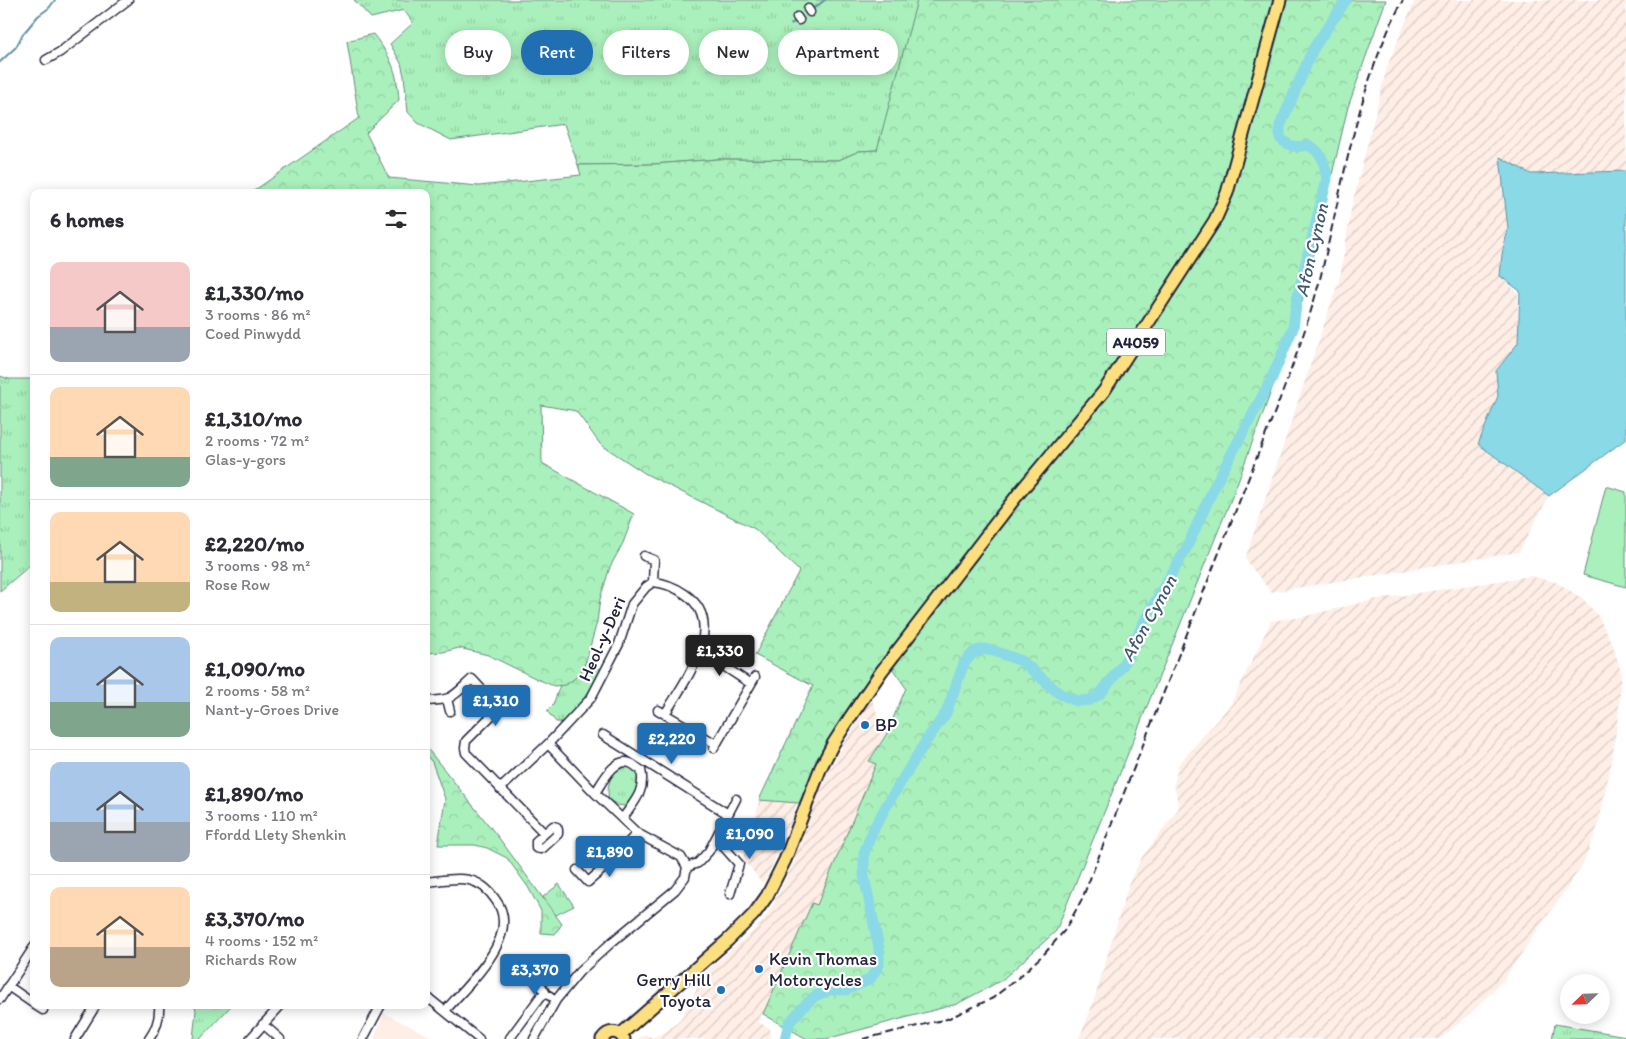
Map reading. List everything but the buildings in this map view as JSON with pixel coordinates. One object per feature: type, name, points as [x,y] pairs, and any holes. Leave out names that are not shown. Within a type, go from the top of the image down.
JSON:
[{"type":"main road","name":"A4059","points":[[623,1037],[754,914],[767,896],[785,860],[821,767],[832,744],[881,672],[1019,494],[1104,391],[1215,220],[1227,193],[1280,0]]},
{"type":"main road","points":[[602,1039],[610,1032],[618,1032],[623,1037]]},
{"type":"street","points":[[46,60],[60,52],[128,0]]},
{"type":"street","points":[[644,556],[654,560],[653,582],[670,585],[690,597],[697,604],[704,622],[699,652],[665,714]]},
{"type":"street","name":"Heol-y-Deri","points":[[500,789],[548,744],[591,698],[619,644],[632,604],[646,587],[653,582]]},
{"type":"street","points":[[658,710],[715,746],[753,680],[699,652]]},
{"type":"street","points":[[430,701],[452,698],[472,679],[499,708],[466,741],[466,753],[544,833]]},
{"type":"street","points":[[447,699],[450,711]]},
{"type":"street","points":[[603,734],[728,814]]},
{"type":"street","points":[[534,1039],[556,1000],[579,972],[675,890],[685,877],[687,867],[682,857],[637,833],[548,744]]},
{"type":"street","points":[[595,793],[612,768],[619,763],[629,762],[641,770],[643,781],[641,791],[622,818]]},
{"type":"street","points":[[687,867],[698,864],[709,851],[736,799]]},
{"type":"street","points":[[577,870],[588,882],[611,862],[637,833]]},
{"type":"street","points":[[716,838],[739,864],[730,894]]},
{"type":"street","points":[[430,882],[458,878],[471,879],[481,884],[492,893],[500,905],[504,922],[502,938],[492,956],[445,1011]]},
{"type":"street","points":[[0,998],[30,953]]},
{"type":"street","points":[[527,973],[542,987],[546,994],[556,1000]]},
{"type":"street","points":[[8,986],[30,1002]]},
{"type":"street","points":[[510,1038],[541,996],[546,994]]},
{"type":"street","points":[[430,999],[479,1039]]},
{"type":"street","points":[[75,1039],[94,1009]]},
{"type":"street","points":[[150,1039],[156,1029],[160,1016],[159,1009]]},
{"type":"street","points":[[250,1039],[277,1009]]},
{"type":"street","points":[[364,1039],[379,1009]]},
{"type":"street","points":[[264,1024],[280,1039]]},
{"type":"shaded area","points":[[1415,0],[1626,0],[1626,171],[1531,174],[1500,158],[1508,229],[1502,254],[1500,276],[1518,293],[1518,343],[1496,371],[1498,396],[1478,444],[1549,496],[1519,552],[1271,592],[1245,559],[1340,277],[1352,204],[1388,64]]},
{"type":"shaded area","points":[[1531,576],[1558,583],[1583,599],[1598,616],[1613,645],[1621,672],[1619,710],[1612,760],[1598,826],[1583,864],[1504,979],[1473,1011],[1440,1039],[1078,1039],[1094,1000],[1129,883],[1142,857],[1179,808],[1174,785],[1178,765],[1231,704],[1271,621],[1302,617],[1372,600]]},
{"type":"shaded area","points":[[872,698],[880,722],[888,730],[869,761],[876,764],[817,906],[812,904],[758,1022],[770,1028],[771,1039],[637,1039],[646,1034],[652,1038],[667,1031],[680,1019],[712,966],[764,919],[795,860],[793,859],[818,791]]},
{"type":"shaded area","points":[[759,800],[797,803],[787,834],[764,882],[760,881],[750,867],[743,862],[747,833],[753,832]]},
{"type":"shaded area","points":[[384,1013],[432,1037],[432,1039],[374,1039]]},
{"type":"green space","points":[[354,0],[949,0],[877,150],[859,151],[839,160],[718,159],[654,164],[578,165],[564,124],[451,140],[418,123],[408,112],[401,63],[390,44],[413,23],[404,10],[371,18]]},
{"type":"green space","points":[[917,0],[1386,0],[1348,107],[1294,329],[1234,492],[1056,931],[1002,980],[957,1004],[826,1039],[807,1039],[763,1014],[812,903],[817,905],[876,764],[869,761],[886,735],[906,688],[885,658],[810,781],[799,803],[759,800],[813,686],[755,655],[799,571],[755,529],[646,474],[600,444],[576,411],[541,405],[542,463],[634,514],[623,543],[610,567],[600,599],[597,622],[586,661],[581,672],[574,679],[565,685],[554,686],[488,655],[459,648],[430,653],[430,189],[256,189],[359,118],[347,41],[373,34],[389,57],[395,72],[398,89],[399,100],[366,133],[389,178],[479,186],[581,175],[578,165],[654,164],[718,159],[839,160],[859,151],[877,150]]},
{"type":"green space","points":[[0,376],[9,379],[30,379],[30,565],[0,591]]},
{"type":"green space","points":[[1606,486],[1626,492],[1626,587],[1583,575]]},
{"type":"green space","points":[[586,661],[602,670],[589,692],[579,704],[562,722],[556,722],[547,711],[553,705],[560,685],[569,682],[576,676]]},
{"type":"green space","points":[[430,752],[499,838],[562,924],[555,934],[541,933],[541,911],[528,887],[507,858],[487,848],[475,845],[438,845],[445,799],[430,760]]},
{"type":"green space","points":[[624,766],[633,768],[638,772],[639,783],[637,789],[624,806],[609,800],[608,790],[612,776]]},
{"type":"green space","points":[[559,884],[574,906],[556,915],[543,897]]},
{"type":"green space","points":[[228,1009],[200,1039],[193,1039],[196,1010]]},
{"type":"green space","points":[[1555,1024],[1626,1036],[1626,1039],[1552,1039]]},
{"type":"water","points":[[1500,157],[1531,174],[1626,171],[1626,439],[1549,496],[1478,444],[1498,396],[1496,371],[1518,343],[1520,291],[1500,276],[1502,254],[1508,229]]},
{"type":"waterway","points":[[0,62],[16,47],[23,34],[38,16],[49,8],[55,0]]},
{"type":"waterway","points":[[811,10],[825,0]]},
{"type":"waterway","name":"Afon Cynon","points":[[785,1039],[789,1023],[815,996],[829,990],[846,990],[860,984],[870,979],[879,965],[879,948],[864,876],[864,853],[873,830],[888,803],[926,741],[946,713],[964,663],[974,652],[983,649],[994,651],[1022,661],[1060,694],[1077,701],[1090,700],[1100,694],[1123,665],[1147,616],[1186,549],[1216,483],[1271,380],[1293,328],[1297,299],[1327,179],[1322,159],[1317,151],[1308,145],[1293,146],[1287,143],[1280,138],[1280,126],[1313,49],[1346,0]]},
{"type":"waterway","points":[[791,24],[797,20]]},
{"type":"railway","points":[[863,1039],[947,1019],[993,998],[1045,953],[1065,930],[1082,899],[1283,391],[1308,321],[1363,101],[1387,33],[1403,0]]},
{"type":"place","name":"BP","points":[[865,725]]},
{"type":"place","name":"Kevin Thomas Motorcycles","points":[[759,969]]},
{"type":"place","name":"Gerry Hill Toyota","points":[[721,990]]}]
